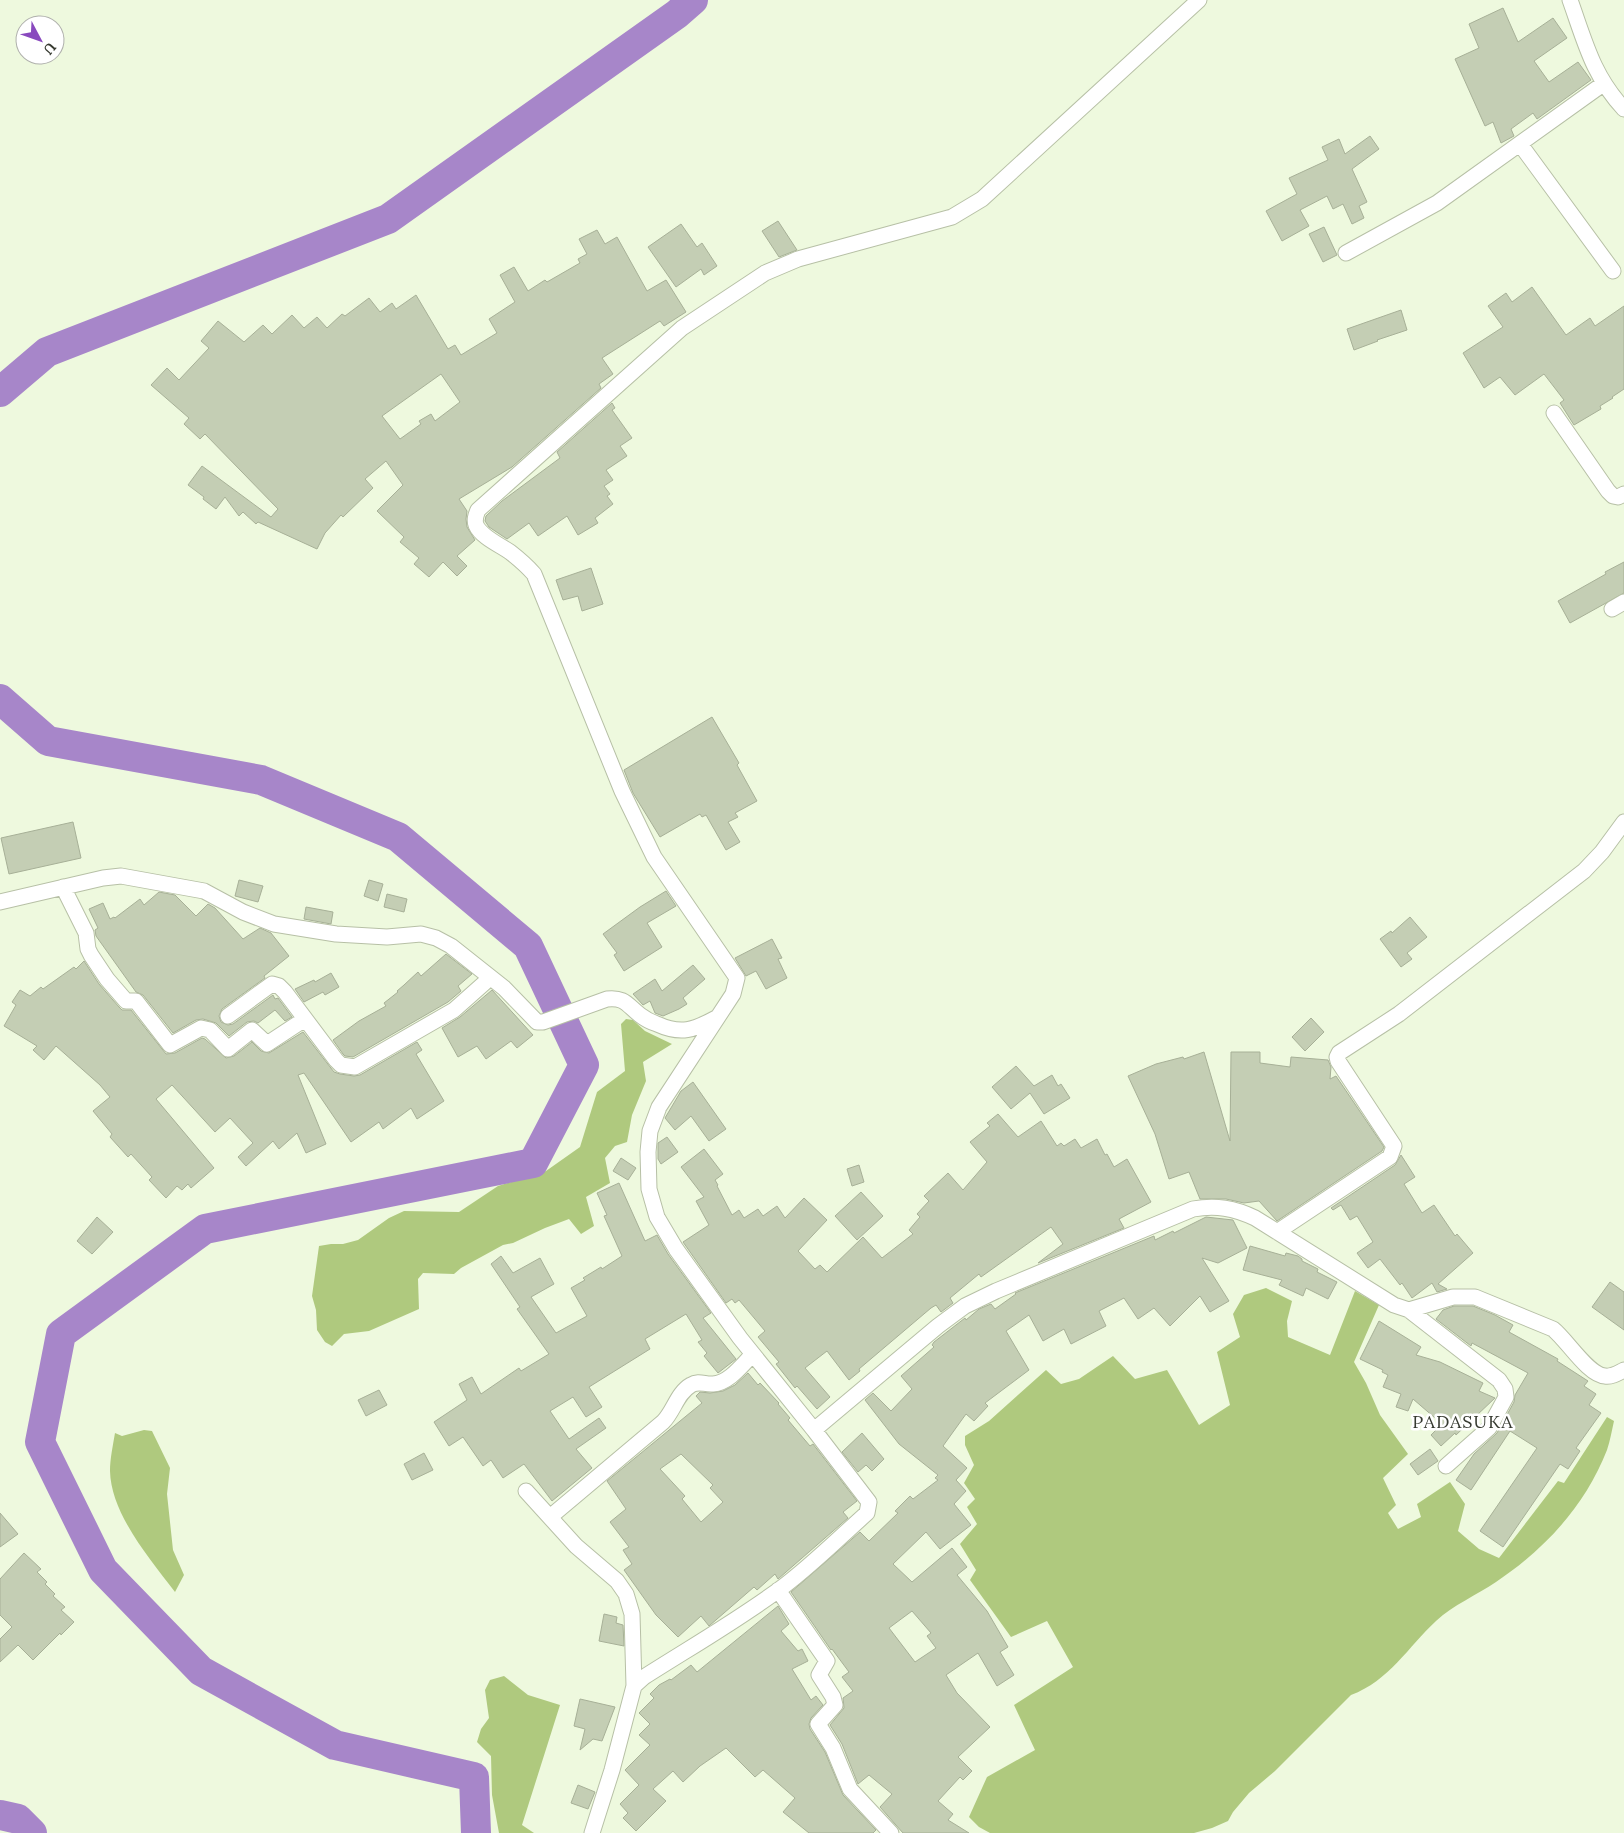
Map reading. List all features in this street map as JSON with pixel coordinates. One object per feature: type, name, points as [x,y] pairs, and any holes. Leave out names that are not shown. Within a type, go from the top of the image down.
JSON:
[{"type":"street","points":[[634,1686],[644,1677],[724,1627],[778,1590],[867,1513],[869,1502],[753,1354],[672,1242],[657,1217],[649,1189],[649,1138],[653,1120],[659,1107],[733,994],[737,978],[654,857],[636,823],[534,574],[527,566],[483,534],[476,526],[475,518],[478,510],[682,328],[764,274],[798,259],[952,217],[982,199],[1199,0]]},
{"type":"street","points":[[1570,0],[1595,70],[1603,84],[1624,109]]},
{"type":"street","points":[[1346,253],[1437,203],[1603,84]]},
{"type":"street","points":[[1520,144],[1613,271]]},
{"type":"street","points":[[1554,413],[1612,496],[1618,497],[1624,494]]},
{"type":"street","points":[[1277,1232],[1390,1157],[1393,1152],[1394,1146],[1338,1061],[1339,1053],[1399,1014],[1584,871],[1602,852],[1624,822]]},
{"type":"street","points":[[0,902],[103,878],[121,876],[204,891],[243,912],[274,924],[336,934],[387,937],[421,934],[436,938],[451,946],[504,988],[537,1022],[543,1022],[607,999],[618,998],[644,1019],[676,1031],[699,1028],[718,1018]]},
{"type":"street","points":[[63,888],[86,933],[88,949],[91,955],[118,992],[126,1000],[136,1001],[170,1046],[201,1028],[210,1030],[228,1049],[252,1030],[267,1044],[305,1019]]},
{"type":"street","points":[[228,1016],[272,984],[279,986],[341,1065],[355,1067],[454,1010],[490,978]]},
{"type":"street","points":[[814,1430],[938,1326],[965,1306],[996,1291],[1193,1209],[1210,1206],[1241,1211],[1394,1305],[1409,1310],[1499,1380],[1506,1389],[1506,1398],[1489,1428],[1446,1466]]},
{"type":"street","points":[[1409,1310],[1453,1297],[1475,1297],[1553,1329],[1598,1374],[1613,1376],[1624,1370]]},
{"type":"street","points":[[550,1517],[664,1422],[685,1389],[696,1382],[711,1385],[721,1382],[728,1378],[753,1354]]},
{"type":"street","points":[[526,1492],[576,1546],[617,1581],[626,1594],[632,1614],[634,1686],[612,1770],[592,1833]]},
{"type":"street","points":[[778,1590],[827,1661],[819,1675],[833,1697],[835,1705],[820,1720],[818,1724],[820,1729],[833,1748],[850,1789],[891,1833]]},
{"type":"green space","points":[[626,1019],[633,1020],[645,1031],[672,1044],[643,1062],[646,1081],[632,1115],[627,1142],[615,1146],[605,1158],[610,1183],[586,1197],[594,1226],[581,1234],[569,1219],[513,1243],[503,1245],[461,1268],[454,1274],[423,1273],[418,1279],[419,1309],[369,1331],[344,1334],[332,1346],[325,1342],[317,1330],[316,1310],[312,1296],[319,1246],[343,1244],[358,1240],[389,1218],[404,1211],[459,1212],[498,1186],[546,1171],[580,1147],[597,1092],[625,1071],[621,1024]]},
{"type":"green space","points":[[1266,1288],[1292,1301],[1287,1321],[1288,1337],[1330,1355],[1355,1291],[1379,1305],[1354,1362],[1366,1383],[1380,1415],[1408,1454],[1383,1478],[1396,1505],[1388,1513],[1398,1529],[1421,1517],[1417,1504],[1450,1482],[1465,1504],[1458,1531],[1479,1549],[1499,1558],[1558,1481],[1564,1483],[1607,1417],[1614,1421],[1607,1450],[1598,1470],[1575,1508],[1547,1540],[1514,1569],[1489,1587],[1443,1615],[1387,1672],[1364,1689],[1351,1695],[1275,1771],[1249,1793],[1228,1821],[1194,1833],[990,1833],[979,1827],[969,1817],[987,1777],[1035,1750],[1014,1705],[1073,1667],[1047,1621],[1011,1637],[970,1580],[976,1570],[960,1544],[977,1524],[967,1507],[975,1499],[964,1483],[974,1465],[965,1445],[965,1436],[989,1421],[1046,1370],[1061,1384],[1079,1379],[1113,1356],[1135,1379],[1167,1370],[1199,1425],[1230,1405],[1217,1352],[1240,1337],[1233,1314],[1244,1295]]},
{"type":"green space","points":[[144,1430],[152,1431],[170,1468],[167,1494],[173,1550],[184,1575],[175,1592],[144,1551],[124,1519],[112,1487],[110,1466],[115,1433],[122,1436]]},
{"type":"green space","points":[[504,1676],[528,1695],[560,1705],[522,1825],[534,1833],[499,1833],[492,1795],[491,1756],[477,1742],[481,1729],[489,1718],[485,1690],[490,1680]]},
{"type":"building","points":[[1503,8],[1518,42],[1553,18],[1567,38],[1534,61],[1549,82],[1578,62],[1591,80],[1537,119],[1533,113],[1511,129],[1514,136],[1501,143],[1493,122],[1485,126],[1455,59],[1479,48],[1469,24]]},
{"type":"building","points":[[1370,136],[1379,149],[1352,169],[1367,202],[1359,206],[1364,218],[1352,224],[1343,204],[1333,209],[1327,196],[1300,210],[1309,226],[1282,241],[1266,211],[1297,194],[1289,178],[1328,160],[1322,147],[1339,139],[1345,154]]},
{"type":"building","points":[[778,221],[797,250],[779,257],[762,231]]},
{"type":"building","points":[[681,224],[697,247],[702,243],[717,266],[704,275],[701,269],[676,287],[648,247]]},
{"type":"building","points":[[1324,227],[1337,255],[1323,262],[1309,234]]},
{"type":"building","points":[[597,230],[605,244],[617,237],[647,291],[666,280],[686,312],[664,326],[660,321],[602,358],[613,374],[599,384],[601,388],[512,467],[459,499],[467,511],[467,527],[475,540],[457,556],[467,566],[457,576],[443,562],[429,577],[414,564],[419,558],[400,542],[404,537],[377,511],[403,485],[386,461],[365,479],[373,488],[343,517],[341,515],[325,533],[317,549],[258,522],[256,524],[243,512],[239,516],[225,497],[216,509],[188,485],[202,466],[271,517],[278,509],[205,434],[200,439],[184,424],[189,418],[151,385],[167,368],[179,380],[209,348],[201,341],[218,321],[244,342],[263,325],[272,334],[292,315],[304,328],[317,317],[327,328],[342,314],[345,316],[369,298],[380,312],[392,303],[396,309],[416,295],[448,349],[455,345],[461,355],[497,333],[489,319],[515,302],[500,275],[514,267],[528,291],[545,280],[547,282],[580,263],[578,259],[587,254],[579,239]],"holes":[[[441,374],[460,402],[435,421],[431,414],[419,421],[421,424],[400,439],[382,416]]]},
{"type":"building","points":[[1532,287],[1566,335],[1590,318],[1595,326],[1624,306],[1624,389],[1600,406],[1601,409],[1574,425],[1560,403],[1564,400],[1544,374],[1515,395],[1500,377],[1484,388],[1463,353],[1503,327],[1488,306],[1506,293],[1512,302]]},
{"type":"building","points":[[1401,310],[1407,330],[1354,350],[1347,329]]},
{"type":"building","points":[[612,403],[615,408],[612,410],[632,438],[620,446],[627,456],[606,470],[613,480],[604,486],[610,494],[607,496],[613,504],[595,518],[598,523],[578,535],[567,516],[538,536],[529,523],[507,539],[489,527],[485,521],[486,516],[502,501],[560,458],[557,452]]},
{"type":"building","points":[[1624,562],[1624,593],[1570,623],[1558,601]]},
{"type":"building","points":[[591,568],[603,604],[582,611],[578,596],[563,600],[556,580]]},
{"type":"building","points":[[712,717],[739,763],[737,765],[757,801],[735,813],[738,817],[728,822],[740,842],[726,850],[706,815],[702,817],[700,814],[660,837],[633,793],[624,770]]},
{"type":"building","points":[[73,822],[81,858],[9,874],[1,838]]},
{"type":"building","points":[[239,880],[263,886],[258,902],[235,896]]},
{"type":"building","points":[[369,880],[383,884],[378,901],[364,896]]},
{"type":"building","points":[[666,891],[676,906],[647,923],[662,947],[624,971],[614,955],[617,953],[603,934]]},
{"type":"building","points":[[159,892],[175,895],[196,916],[208,904],[215,908],[243,939],[260,928],[271,933],[289,956],[264,976],[265,978],[222,1009],[219,1016],[221,1022],[228,1025],[233,1024],[273,995],[275,999],[278,998],[292,1017],[285,1021],[275,1010],[258,1023],[254,1021],[247,1022],[229,1036],[216,1023],[203,1019],[196,1020],[173,1033],[143,995],[136,992],[96,936],[95,930],[98,928],[89,909],[103,903],[110,919],[115,918],[140,899],[144,905]]},
{"type":"building","points":[[387,894],[407,899],[404,912],[384,907]]},
{"type":"building","points":[[306,907],[333,912],[331,924],[304,919]]},
{"type":"building","points":[[1410,917],[1427,937],[1407,953],[1412,959],[1401,967],[1380,939],[1391,931],[1392,933]]},
{"type":"building","points":[[772,939],[782,958],[778,959],[787,978],[766,989],[756,971],[746,976],[735,958]]},
{"type":"building","points":[[446,954],[472,974],[458,986],[461,991],[448,1002],[353,1057],[343,1054],[333,1040],[359,1021],[386,1006],[384,1003],[418,972],[421,976]]},
{"type":"building","points":[[84,961],[99,984],[119,1007],[122,1010],[131,1010],[166,1054],[175,1053],[202,1038],[226,1058],[234,1056],[252,1042],[261,1051],[269,1053],[303,1032],[334,1072],[354,1076],[360,1075],[417,1042],[422,1050],[416,1054],[444,1101],[417,1119],[411,1108],[383,1129],[379,1122],[351,1142],[304,1073],[298,1075],[326,1144],[306,1153],[297,1133],[279,1149],[273,1141],[246,1166],[238,1157],[253,1143],[230,1118],[215,1132],[172,1085],[156,1099],[214,1168],[191,1188],[188,1184],[182,1190],[177,1186],[166,1198],[149,1180],[152,1177],[131,1154],[128,1157],[110,1137],[112,1134],[93,1111],[110,1097],[100,1085],[56,1046],[44,1060],[33,1050],[37,1046],[4,1026],[16,1005],[12,1002],[20,990],[30,996],[74,967],[76,969]]},
{"type":"building","points":[[693,965],[705,979],[683,998],[687,1004],[679,1009],[663,1016],[655,1013],[650,1001],[643,1005],[633,994],[655,979],[662,991]]},
{"type":"building","points":[[331,973],[339,987],[325,995],[323,992],[304,1002],[295,989],[314,980],[315,982]]},
{"type":"building","points":[[492,990],[533,1035],[517,1048],[511,1041],[486,1059],[477,1046],[458,1057],[442,1028],[460,1017]]},
{"type":"building","points":[[1311,1018],[1324,1032],[1305,1051],[1292,1037]]},
{"type":"building","points":[[1204,1052],[1230,1141],[1231,1052],[1260,1052],[1260,1063],[1290,1067],[1291,1057],[1328,1060],[1331,1067],[1330,1079],[1336,1076],[1384,1147],[1382,1151],[1277,1221],[1259,1201],[1244,1203],[1226,1199],[1200,1199],[1189,1172],[1169,1179],[1155,1134],[1128,1076],[1156,1064],[1183,1057],[1184,1059]]},
{"type":"building","points":[[1016,1066],[1034,1086],[1052,1075],[1058,1086],[1061,1084],[1070,1098],[1044,1114],[1030,1093],[1011,1109],[992,1087]]},
{"type":"building","points":[[693,1082],[726,1129],[709,1141],[691,1116],[675,1130],[665,1118],[681,1091]]},
{"type":"building","points":[[998,1114],[1018,1137],[1041,1121],[1057,1146],[1061,1143],[1064,1146],[1075,1139],[1081,1148],[1097,1139],[1114,1167],[1127,1159],[1151,1202],[1119,1219],[1124,1228],[1038,1263],[1063,1244],[1051,1227],[981,1277],[979,1274],[950,1298],[953,1303],[941,1312],[936,1305],[931,1308],[859,1369],[860,1371],[849,1380],[827,1351],[805,1368],[830,1397],[817,1409],[797,1386],[795,1388],[776,1364],[779,1362],[758,1337],[765,1331],[739,1300],[735,1303],[732,1299],[726,1303],[683,1242],[709,1225],[696,1201],[704,1197],[681,1167],[704,1149],[723,1174],[715,1180],[732,1215],[739,1210],[744,1218],[758,1209],[763,1216],[777,1206],[785,1218],[804,1198],[827,1220],[798,1251],[815,1269],[820,1265],[827,1272],[863,1237],[882,1258],[913,1234],[909,1230],[920,1217],[917,1214],[929,1201],[924,1196],[948,1173],[963,1190],[987,1162],[970,1142],[990,1126],[987,1123]]},
{"type":"building","points":[[667,1137],[678,1152],[661,1164],[658,1159],[658,1143]]},
{"type":"building","points":[[1401,1155],[1415,1177],[1404,1184],[1422,1213],[1434,1205],[1455,1236],[1457,1234],[1473,1253],[1438,1284],[1447,1289],[1437,1292],[1432,1283],[1412,1298],[1402,1283],[1400,1285],[1380,1259],[1368,1268],[1357,1253],[1373,1242],[1357,1216],[1350,1220],[1341,1205],[1333,1210],[1331,1208],[1395,1165]]},
{"type":"building","points":[[621,1158],[636,1168],[628,1180],[613,1171]]},
{"type":"building","points":[[859,1165],[864,1182],[852,1186],[847,1169]]},
{"type":"building","points":[[619,1183],[645,1241],[657,1235],[668,1254],[711,1313],[703,1318],[736,1359],[718,1373],[704,1356],[707,1353],[698,1342],[702,1340],[686,1314],[645,1339],[650,1349],[589,1387],[602,1407],[586,1417],[573,1397],[550,1411],[569,1439],[599,1418],[606,1428],[576,1449],[592,1468],[552,1501],[524,1464],[503,1478],[491,1460],[483,1466],[463,1437],[449,1446],[434,1422],[467,1400],[459,1384],[472,1377],[481,1394],[519,1368],[521,1371],[549,1354],[517,1309],[520,1307],[491,1264],[501,1256],[513,1273],[540,1258],[554,1284],[531,1297],[556,1333],[587,1316],[571,1288],[585,1280],[583,1278],[622,1256],[604,1216],[607,1215],[597,1193]]},
{"type":"building","points":[[861,1192],[883,1216],[857,1240],[835,1216]]},
{"type":"building","points":[[97,1217],[113,1232],[92,1254],[77,1241]]},
{"type":"building","points":[[1206,1217],[1233,1220],[1247,1248],[1218,1263],[1202,1258],[1229,1301],[1210,1312],[1200,1296],[1170,1326],[1154,1308],[1138,1319],[1124,1298],[1099,1311],[1106,1326],[1071,1344],[1064,1329],[1043,1341],[1029,1315],[1006,1331],[1029,1370],[985,1403],[988,1406],[974,1421],[966,1414],[943,1446],[967,1468],[956,1480],[966,1491],[954,1504],[971,1525],[940,1549],[926,1532],[893,1564],[912,1582],[952,1548],[967,1567],[957,1575],[987,1611],[1008,1647],[1000,1652],[1014,1675],[997,1686],[978,1653],[946,1675],[957,1693],[990,1727],[958,1757],[972,1771],[963,1780],[960,1777],[938,1801],[953,1814],[948,1820],[969,1833],[903,1833],[880,1807],[892,1794],[869,1775],[858,1784],[842,1744],[830,1725],[844,1708],[843,1698],[853,1691],[842,1677],[849,1672],[831,1650],[791,1592],[860,1532],[869,1541],[898,1513],[895,1511],[910,1496],[913,1499],[938,1480],[935,1478],[938,1475],[899,1444],[865,1400],[873,1393],[891,1411],[912,1389],[901,1376],[934,1347],[932,1345],[934,1342],[979,1309],[991,1304],[995,1309],[1015,1293],[1154,1236],[1155,1240],[1173,1231],[1174,1233]],"holes":[[[912,1611],[931,1633],[927,1636],[936,1648],[915,1662],[889,1628]]]},
{"type":"building","points":[[1250,1246],[1285,1256],[1286,1253],[1298,1256],[1302,1261],[1318,1269],[1317,1272],[1337,1282],[1328,1299],[1306,1288],[1303,1296],[1279,1285],[1282,1280],[1243,1270]]},
{"type":"building","points":[[1610,1282],[1624,1292],[1624,1330],[1592,1307]]},
{"type":"building","points":[[1454,1306],[1473,1306],[1513,1325],[1509,1332],[1558,1359],[1557,1361],[1588,1381],[1584,1386],[1596,1394],[1589,1405],[1601,1413],[1576,1448],[1580,1451],[1568,1469],[1560,1464],[1503,1547],[1480,1531],[1537,1448],[1510,1431],[1471,1490],[1456,1480],[1474,1454],[1497,1433],[1528,1373],[1472,1343],[1471,1346],[1436,1319],[1443,1310]]},
{"type":"building","points":[[1379,1321],[1421,1347],[1416,1355],[1440,1362],[1483,1383],[1479,1391],[1495,1398],[1456,1435],[1455,1433],[1441,1446],[1431,1435],[1442,1424],[1413,1399],[1408,1411],[1396,1407],[1401,1394],[1383,1387],[1388,1375],[1382,1372],[1383,1370],[1360,1359]]},
{"type":"building","points":[[748,1373],[758,1385],[760,1383],[779,1403],[790,1418],[788,1420],[810,1446],[813,1444],[857,1501],[843,1512],[848,1518],[778,1579],[775,1574],[757,1590],[754,1587],[709,1626],[701,1616],[678,1637],[656,1615],[624,1570],[632,1564],[623,1550],[629,1547],[610,1522],[626,1509],[607,1481],[702,1403],[696,1396],[700,1392],[723,1391],[735,1385]],"holes":[[[681,1454],[713,1485],[710,1488],[723,1502],[701,1522],[682,1499],[685,1496],[660,1469]]]},
{"type":"building","points":[[379,1390],[387,1405],[366,1416],[358,1400]]},
{"type":"building","points":[[862,1433],[884,1459],[872,1471],[866,1465],[858,1472],[842,1452]]},
{"type":"building","points":[[1430,1449],[1438,1461],[1418,1475],[1410,1464]]},
{"type":"building","points":[[424,1453],[433,1470],[412,1480],[404,1464]]},
{"type":"building","points":[[0,1513],[18,1534],[0,1547]]},
{"type":"building","points":[[24,1553],[41,1569],[37,1572],[55,1594],[53,1596],[65,1607],[61,1610],[74,1622],[33,1660],[18,1645],[0,1662],[0,1639],[12,1627],[0,1615],[0,1579]]},
{"type":"building","points":[[778,1606],[789,1624],[781,1631],[798,1651],[802,1649],[808,1661],[792,1669],[811,1700],[816,1696],[823,1705],[811,1718],[810,1729],[825,1752],[843,1795],[876,1830],[873,1833],[809,1833],[783,1812],[795,1798],[763,1770],[755,1777],[726,1748],[700,1766],[683,1782],[673,1771],[653,1789],[666,1801],[636,1831],[623,1818],[628,1813],[620,1804],[639,1785],[625,1770],[650,1745],[639,1735],[650,1724],[639,1713],[654,1698],[650,1694],[659,1685],[671,1680],[691,1665],[697,1672]]},
{"type":"building","points":[[604,1614],[617,1617],[616,1623],[623,1625],[624,1646],[599,1641]]},
{"type":"building","points":[[580,1699],[615,1707],[602,1741],[593,1739],[580,1750],[585,1729],[574,1726]]},
{"type":"building","points":[[578,1785],[595,1792],[588,1809],[571,1803]]},
{"type":"waterway","points":[[0,392],[47,352],[388,219],[677,14],[693,0]]},
{"type":"waterway","points":[[0,699],[48,741],[261,780],[398,837],[528,946],[584,1065],[533,1163],[205,1229],[61,1334],[40,1442],[103,1570],[201,1671],[335,1745],[474,1777],[476,1833]]},
{"type":"waterway","points":[[0,1815],[18,1819],[32,1833]]},
{"type":"district","name":"PADASUKA","points":[[1463,1421]]}]
